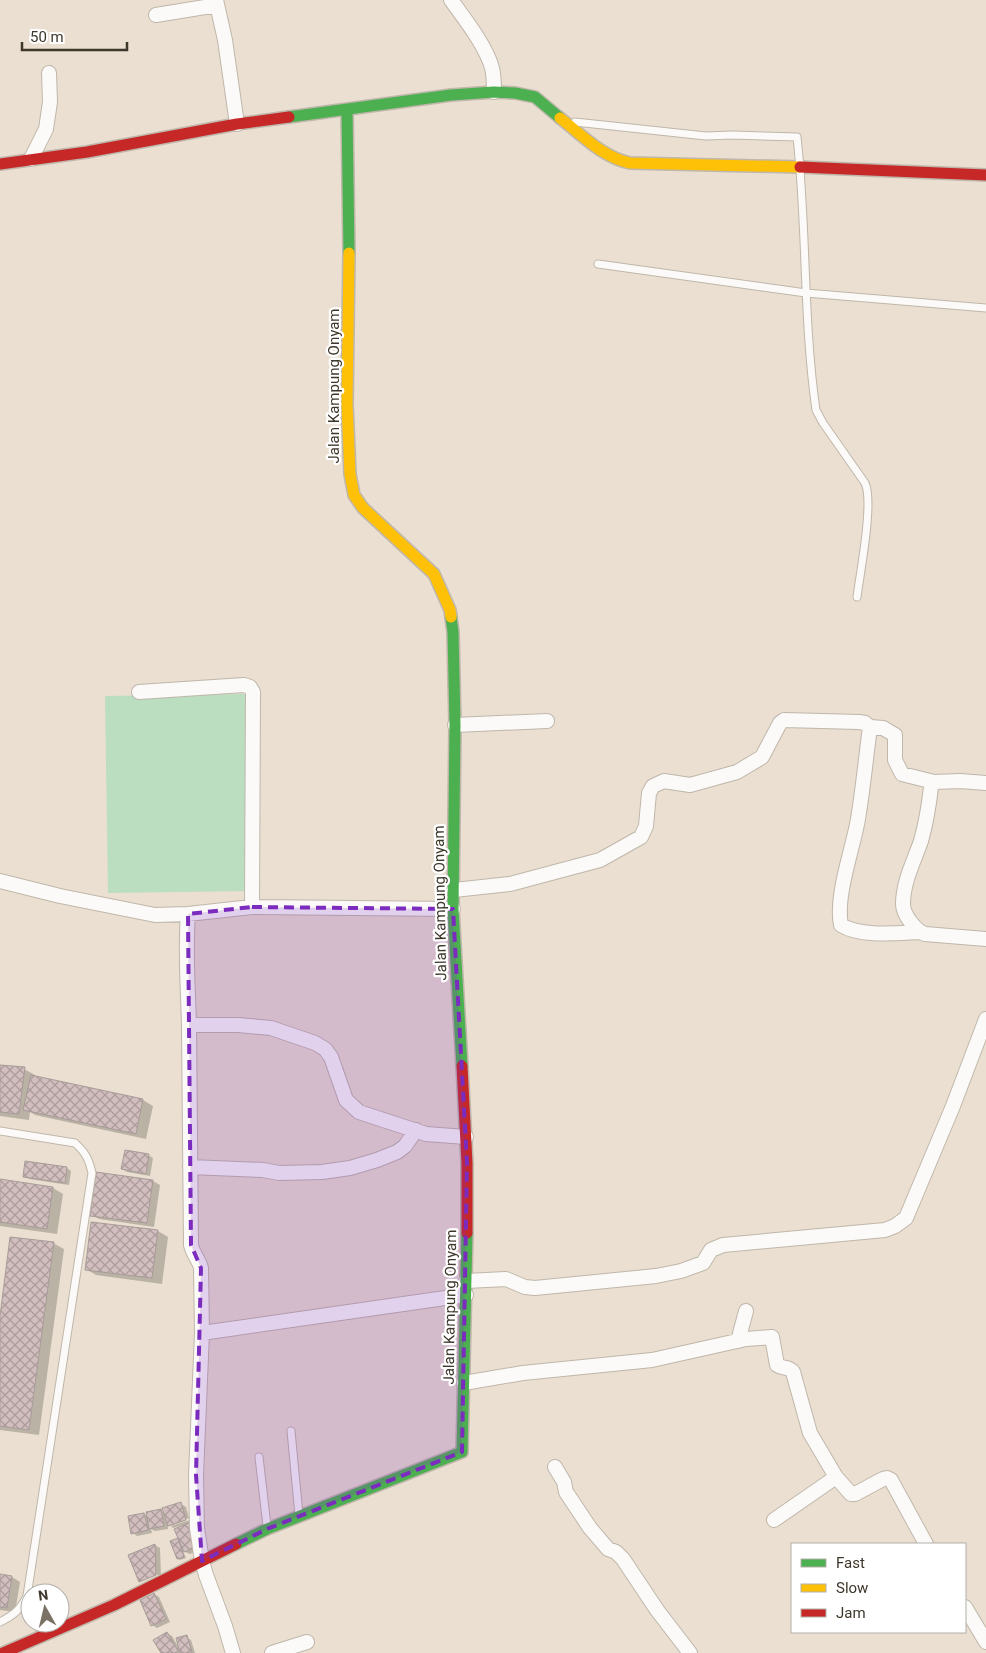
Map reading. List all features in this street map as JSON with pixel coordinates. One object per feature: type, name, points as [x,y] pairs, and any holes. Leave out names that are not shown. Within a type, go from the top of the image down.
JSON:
[{"type":"street","points":[[451,0],[471,28],[487,56],[492,67],[494,92]]},
{"type":"street","points":[[156,15],[216,3],[225,40],[237,124]]},
{"type":"street","points":[[31,159],[46,129],[50,102],[49,72]]},
{"type":"street","points":[[0,164],[87,152],[217,130],[237,124],[451,95],[494,92],[535,98],[601,151],[625,162],[986,175]]},
{"type":"street","name":"Jalan Kampung Onyam","points":[[3,1653],[114,1605],[267,1529],[462,1452],[466,1288],[466,1137],[453,909],[453,632],[450,610],[434,574],[363,508],[354,495],[350,474],[347,404],[349,216],[347,110]]},
{"type":"street","points":[[139,692],[244,685],[250,687],[253,692],[252,907]]},
{"type":"street","points":[[454,890],[510,884],[600,860],[642,836],[646,826],[650,793],[654,786],[664,781],[690,786],[737,772],[762,757],[780,723],[784,720],[859,722],[866,723],[870,727],[884,728],[895,735],[895,760],[902,774],[934,782],[986,783]]},
{"type":"street","points":[[454,725],[547,722]]},
{"type":"street","points":[[870,727],[858,819],[843,888],[841,925],[848,930],[877,933],[919,932],[986,939]]},
{"type":"street","points":[[919,932],[905,912],[903,904],[910,871],[921,840],[931,787],[934,782]]},
{"type":"street","points":[[0,881],[114,908],[155,915],[188,914],[252,907],[453,909]]},
{"type":"street","points":[[188,914],[186,943],[189,1025],[191,1245],[201,1268],[202,1333],[196,1474],[197,1528],[202,1561],[233,1653]]},
{"type":"street","points":[[202,1333],[466,1288],[506,1279],[525,1287],[535,1288],[656,1276],[692,1268],[704,1263],[711,1250],[723,1245],[885,1230],[895,1226],[906,1218],[953,1106],[986,1019]]},
{"type":"street","points":[[189,1025],[238,1025],[271,1028],[315,1043],[325,1049],[331,1057],[346,1100],[359,1112],[426,1134],[466,1137]]},
{"type":"street","points":[[190,1167],[263,1170],[278,1173],[322,1172],[350,1168],[397,1152],[405,1146],[416,1130]]},
{"type":"street","points":[[738,1341],[746,1311]]},
{"type":"street","points":[[464,1383],[523,1373],[652,1360],[738,1341],[771,1337],[773,1338],[777,1365],[794,1372],[810,1433],[836,1477],[851,1494],[856,1494],[883,1479],[891,1480],[925,1543]]},
{"type":"street","points":[[555,1468],[564,1482],[566,1492],[590,1528],[608,1549],[616,1552],[623,1559],[657,1610],[690,1653]]},
{"type":"street","points":[[774,1520],[836,1477]]},
{"type":"street","points":[[966,1609],[986,1642]]},
{"type":"street","points":[[272,1653],[307,1642]]},
{"type":"lane","points":[[566,121],[706,136],[797,137],[806,294],[816,410],[867,487],[866,534],[857,597]]},
{"type":"lane","points":[[598,264],[806,294],[986,308]]},
{"type":"lane","points":[[0,1131],[75,1143],[84,1150],[89,1159],[92,1172],[27,1596],[21,1609],[0,1622]]},
{"type":"lane","points":[[291,1431],[299,1516]]},
{"type":"lane","points":[[259,1457],[267,1529]]},
{"type":"highlighted area","points":[[252,907],[453,909],[467,1163],[462,1452],[267,1529],[202,1561],[196,1475],[201,1268],[191,1245],[188,914]]},
{"type":"green space","points":[[246,694],[249,891],[108,893],[105,696]]},
{"type":"building","points":[[0,1065],[25,1067],[19,1114],[0,1112]]},
{"type":"building","points":[[31,1075],[143,1099],[136,1134],[23,1110]]},
{"type":"building","points":[[125,1150],[149,1154],[146,1174],[121,1169]]},
{"type":"building","points":[[25,1161],[67,1167],[65,1183],[23,1177]]},
{"type":"building","points":[[96,1172],[153,1180],[147,1223],[90,1216]]},
{"type":"building","points":[[0,1179],[53,1187],[47,1229],[0,1222]]},
{"type":"building","points":[[91,1222],[158,1230],[152,1278],[85,1270]]},
{"type":"building","points":[[10,1237],[54,1242],[29,1430],[0,1426],[0,1316]]},
{"type":"building","points":[[181,1502],[186,1520],[168,1526],[162,1508]]},
{"type":"building","points":[[161,1509],[164,1526],[149,1529],[146,1512]]},
{"type":"building","points":[[144,1513],[148,1530],[131,1534],[128,1516]]},
{"type":"building","points":[[189,1523],[199,1546],[184,1552],[174,1529]]},
{"type":"building","points":[[178,1538],[184,1557],[177,1559],[170,1541]]},
{"type":"building","points":[[155,1544],[156,1575],[139,1582],[128,1555]]},
{"type":"building","points":[[0,1574],[12,1576],[7,1608],[0,1607]]},
{"type":"building","points":[[154,1593],[166,1619],[151,1626],[140,1600]]},
{"type":"building","points":[[167,1632],[178,1651],[175,1653],[161,1653],[153,1640]]},
{"type":"building","points":[[187,1635],[192,1653],[180,1653],[176,1638]]},
{"type":"traffic: fast","points":[[289,117],[451,95],[494,92],[515,93],[535,97],[560,118]]},
{"type":"traffic: fast","points":[[347,110],[349,253]]},
{"type":"traffic: fast","points":[[451,617],[455,725],[453,909],[462,1066]]},
{"type":"traffic: fast","points":[[236,1544],[267,1529],[462,1452],[467,1233]]},
{"type":"traffic: slow","points":[[560,118],[601,151],[630,163],[800,167]]},
{"type":"traffic: slow","points":[[349,253],[347,404],[350,474],[354,495],[363,508],[434,574],[450,610],[451,617]]},
{"type":"traffic: jam","points":[[0,164],[87,152],[237,124],[289,117]]},
{"type":"traffic: jam","points":[[800,167],[986,175]]},
{"type":"traffic: jam","points":[[462,1066],[467,1163],[467,1233]]},
{"type":"traffic: jam","points":[[3,1653],[114,1605],[236,1544]]}]
